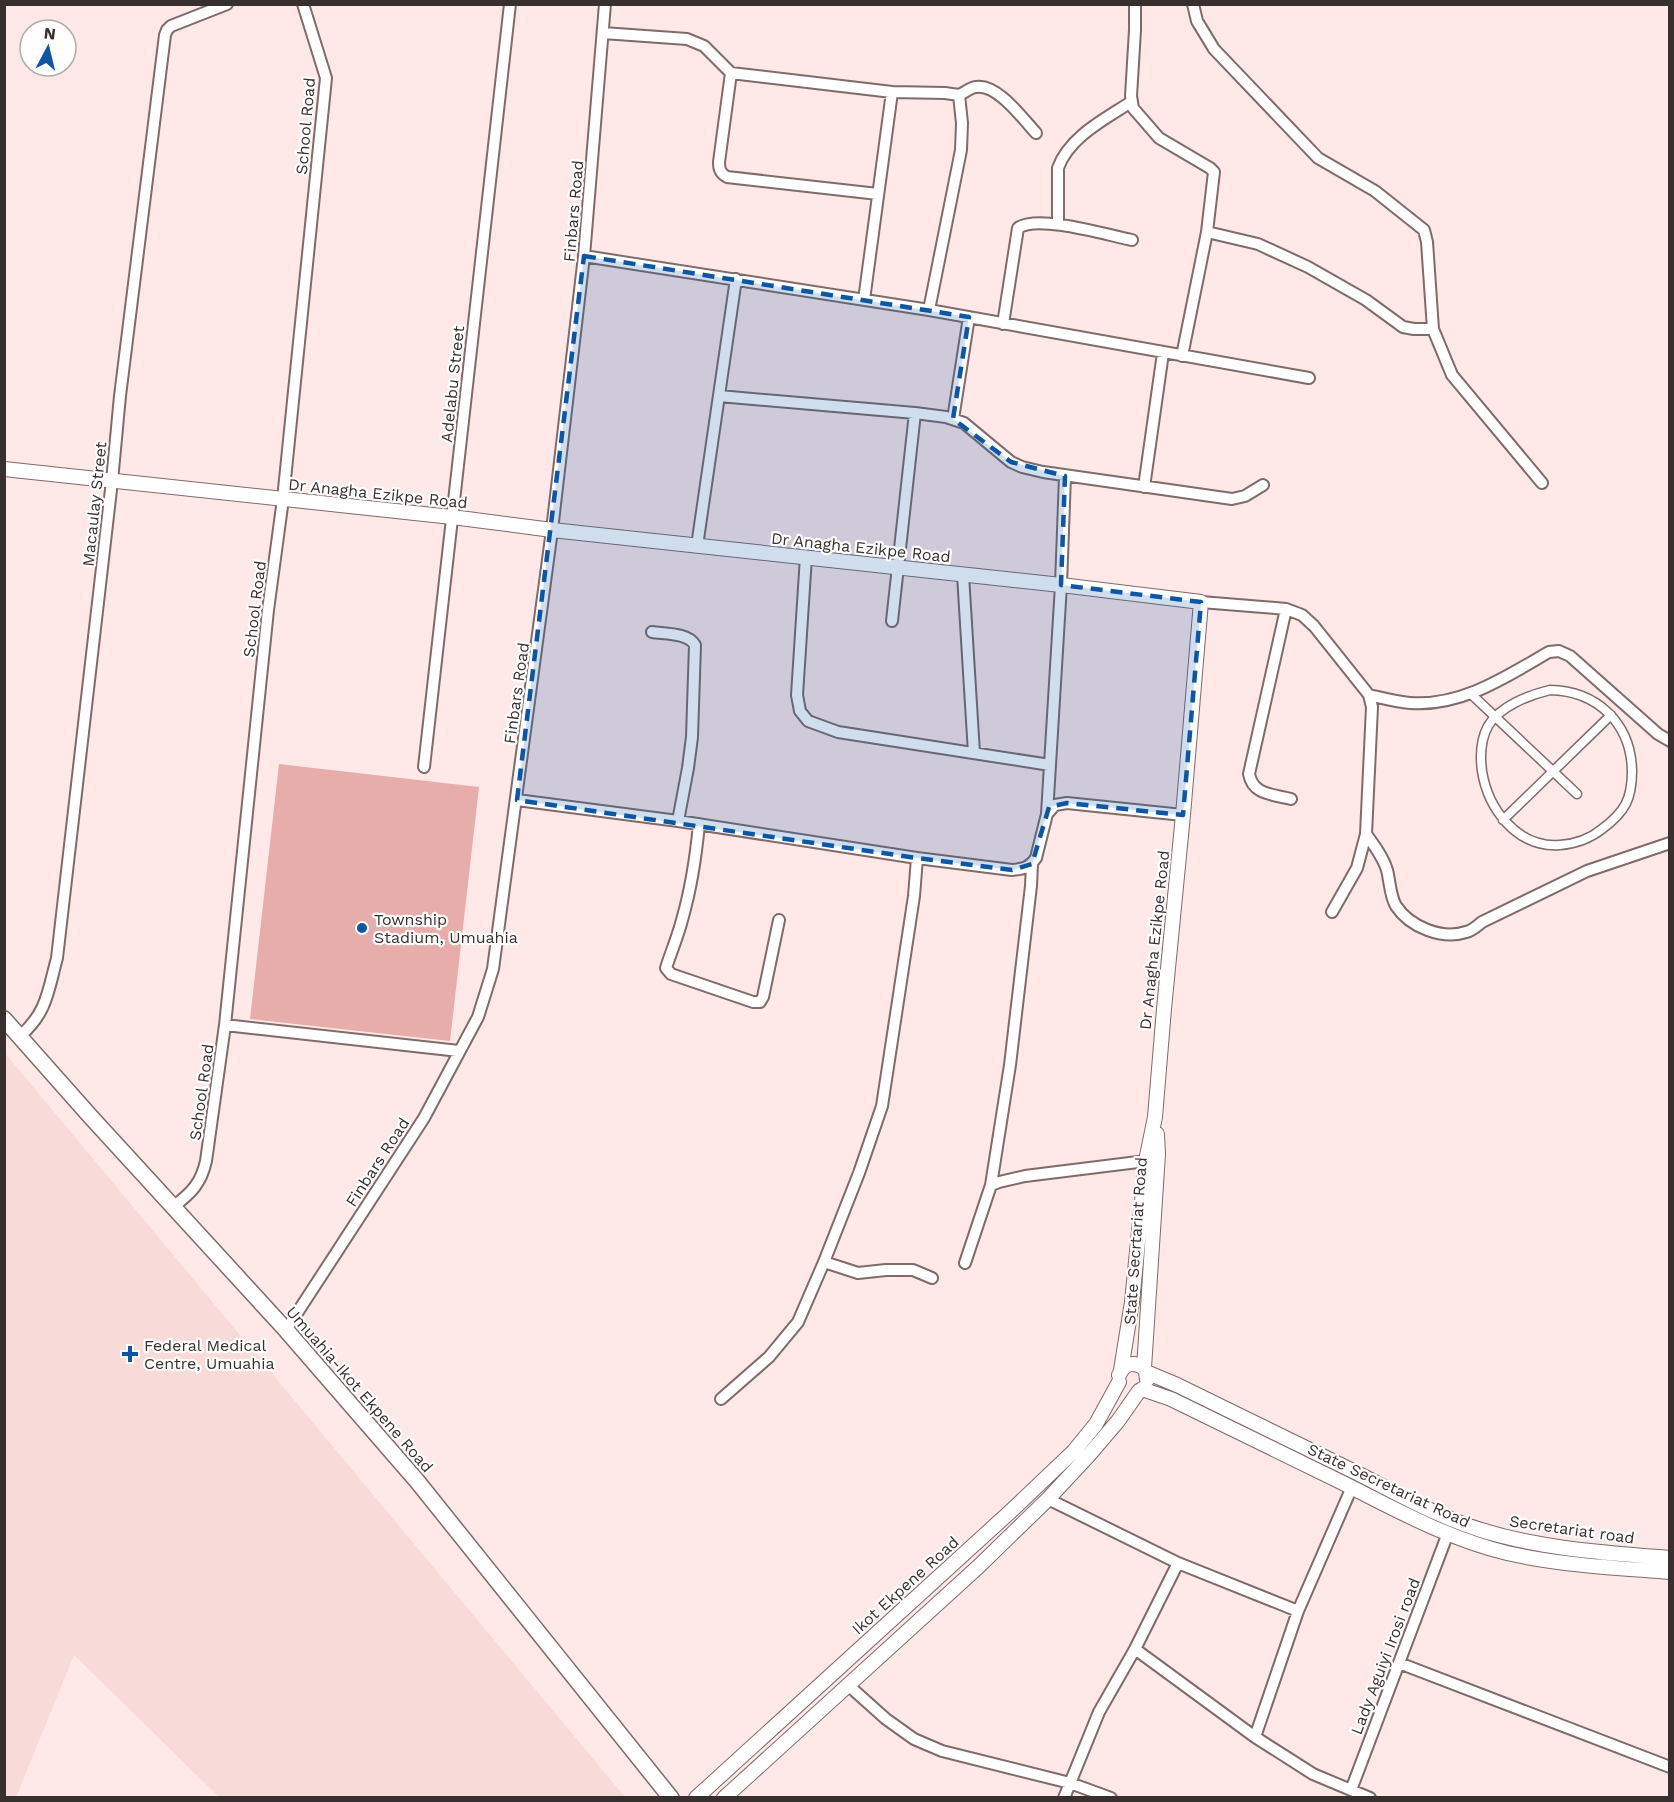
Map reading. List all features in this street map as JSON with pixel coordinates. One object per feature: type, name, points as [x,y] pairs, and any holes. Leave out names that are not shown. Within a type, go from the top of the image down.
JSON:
[{"type":"main road","name":"Umuahia-Ikot Ekpene Road","points":[[4,1019],[286,1330],[417,1481],[671,1797]]},
{"type":"street","name":"Macaulay Street","points":[[20,1036],[33,1025],[44,1007],[57,958],[120,396],[165,35],[171,26],[227,4]]},
{"type":"street","name":"School Road","points":[[173,1207],[188,1195],[202,1178],[206,1161],[225,1025],[268,610],[283,500],[326,78],[303,4]]},
{"type":"street","name":"Adelabu Street","points":[[424,767],[510,4]]},
{"type":"street","name":"Finbars Road","points":[[286,1330],[424,1118],[478,1017],[493,969],[552,531],[584,256],[605,4]]},
{"type":"street","points":[[1135,4],[1132,108],[1159,138],[1214,172],[1207,232],[1182,356]]},
{"type":"street","points":[[1193,4],[1197,21],[1214,49],[1318,158],[1375,191],[1424,230],[1427,242],[1433,329],[1452,375],[1542,483]]},
{"type":"street","points":[[603,33],[695,41],[704,46],[731,73],[892,92],[959,95],[976,87],[989,88],[1002,96],[1036,133]]},
{"type":"street","points":[[731,73],[719,162],[719,170],[722,174],[727,177],[879,194]]},
{"type":"street","points":[[864,300],[892,92]]},
{"type":"street","points":[[929,310],[962,150],[959,95]]},
{"type":"street","points":[[1058,224],[1058,168],[1061,159],[1085,133],[1131,102]]},
{"type":"street","points":[[1003,324],[1018,228],[1023,224],[1058,224],[1132,240]]},
{"type":"street","points":[[1207,232],[1258,243],[1308,267],[1366,300],[1403,327],[1414,330],[1433,329]]},
{"type":"street","points":[[584,256],[929,310],[1309,378]]},
{"type":"street","points":[[697,546],[736,279]]},
{"type":"street","points":[[953,419],[969,317]]},
{"type":"street","points":[[1144,487],[1163,353]]},
{"type":"street","points":[[719,396],[915,413],[953,419],[964,423],[1011,462],[1065,476],[1232,499],[1245,496],[1263,485]]},
{"type":"street","points":[[892,621],[915,413]]},
{"type":"street","name":"Dr Anagha Ezikpe Road","points":[[4,469],[1201,602],[1155,1117]]},
{"type":"street","points":[[517,800],[678,820],[917,858],[1012,870],[1025,869],[1036,858],[1050,807],[1050,765],[1065,476]]},
{"type":"street","points":[[806,557],[797,695],[800,711],[808,721],[838,732],[1050,765]]},
{"type":"street","points":[[963,575],[974,753]]},
{"type":"street","points":[[1201,602],[1287,609],[1302,615],[1314,626],[1369,695],[1372,707],[1366,834],[1357,868],[1332,912]]},
{"type":"street","points":[[1287,609],[1249,774],[1251,783],[1258,791],[1291,799]]},
{"type":"street","points":[[652,632],[687,637],[695,645],[692,737],[678,820]]},
{"type":"street","points":[[1369,695],[1411,704],[1449,702],[1494,684],[1549,652],[1558,651],[1570,656],[1658,734],[1670,741]]},
{"type":"street","points":[[1550,690],[1573,692],[1584,696],[1611,715],[1617,722],[1629,748],[1632,768],[1628,801],[1621,812],[1595,834],[1570,844],[1538,843],[1512,828],[1495,809],[1487,793],[1481,762],[1483,739],[1488,725],[1495,718],[1519,701],[1550,690]]},
{"type":"street","points":[[1470,693],[1577,794]]},
{"type":"street","points":[[1503,820],[1611,715]]},
{"type":"street","points":[[1050,807],[1067,803],[1183,815]]},
{"type":"street","points":[[699,824],[687,903],[666,968],[671,974],[753,1002],[760,1002],[779,920]]},
{"type":"street","points":[[1366,834],[1387,869],[1395,904],[1405,917],[1426,930],[1451,935],[1468,932],[1482,922],[1587,871],[1670,843]]},
{"type":"street","points":[[721,1399],[769,1357],[798,1322],[859,1173],[882,1106],[914,896],[917,858]]},
{"type":"street","points":[[964,1263],[991,1185],[1010,1065],[1032,864]]},
{"type":"street","points":[[225,1025],[459,1052]]},
{"type":"street","name":"Ikot Ekpene Road","points":[[696,1797],[1011,1511],[1074,1450],[1096,1424],[1120,1376],[1132,1302],[1146,1161],[1155,1117]]},
{"type":"street","name":"State Secrtariat Road","points":[[1145,1370],[1158,1154],[1155,1117]]},
{"type":"street","points":[[991,1185],[1024,1176],[1146,1161]]},
{"type":"street","points":[[824,1262],[858,1273],[913,1270],[932,1278]]},
{"type":"street","points":[[723,1797],[978,1568],[1048,1499],[1118,1421],[1140,1390],[1148,1378],[1145,1370],[1135,1364],[1125,1366],[1120,1376],[1122,1387],[1133,1392],[1140,1390]]},
{"type":"street","name":"Secretariat road","points":[[1145,1370],[1430,1510],[1479,1529],[1512,1539],[1548,1546],[1670,1558]]},
{"type":"street","name":"State Secretariat Road","points":[[1140,1390],[1171,1399],[1424,1524],[1473,1543],[1506,1553],[1542,1559],[1670,1572]]},
{"type":"street","points":[[1255,1737],[1298,1611],[1352,1487]]},
{"type":"street","points":[[1048,1499],[1178,1563],[1298,1611]]},
{"type":"street","name":"Lady Aguiyi Irosi road","points":[[1351,1790],[1448,1533]]},
{"type":"street","points":[[1064,1797],[1099,1712],[1135,1648],[1178,1563]]},
{"type":"street","points":[[1135,1648],[1255,1737],[1312,1774],[1370,1797]]},
{"type":"street","points":[[1399,1663],[1670,1767]]},
{"type":"street","points":[[848,1685],[886,1719],[914,1739],[942,1751],[1070,1783],[1111,1797]]},
{"type":"highlighted area","points":[[584,256],[969,317],[953,419],[1011,462],[1065,476],[1061,585],[1201,602],[1183,815],[1067,803],[1049,807],[1032,864],[1012,870],[517,800]]},
{"type":"shaded area","name":"Township Stadium, Umuahia","points":[[279,764],[479,787],[450,1041],[250,1019]]},
{"type":"shaded area","name":"Federal Medical Centre, Umuahia","points":[[5,1053],[625,1797],[219,1797],[74,1655],[16,1797],[5,1797]]},
{"type":"place","name":"Township Stadium, Umuahia","points":[[362,928]]},
{"type":"place","name":"Federal Medical Centre, Umuahia","points":[[130,1354]]}]
